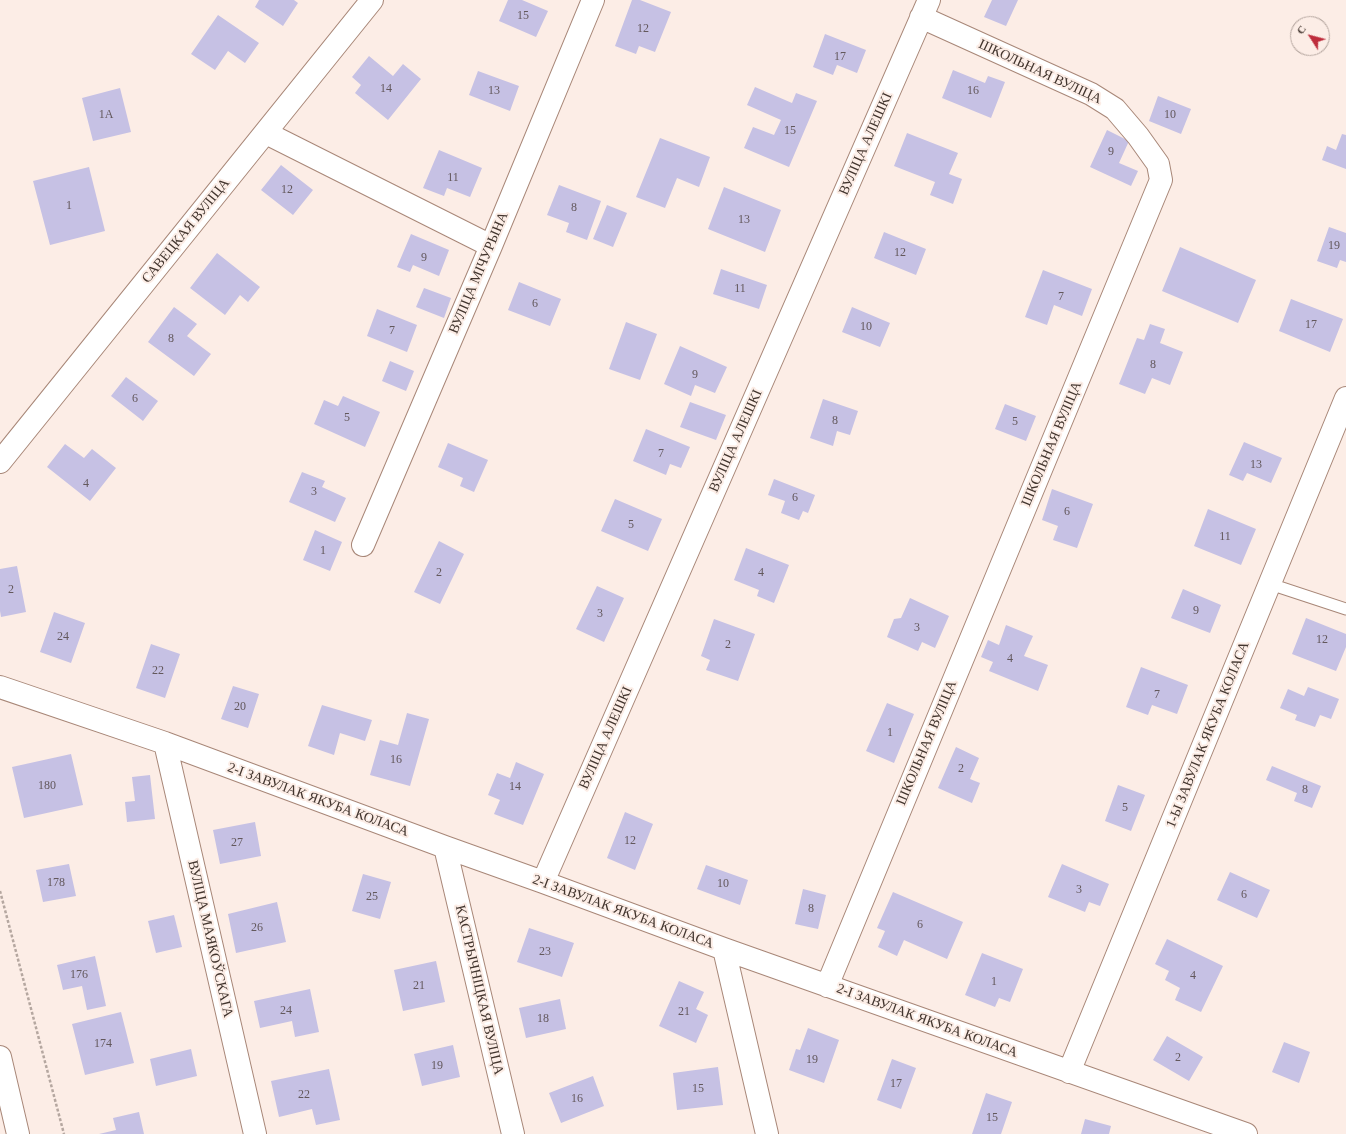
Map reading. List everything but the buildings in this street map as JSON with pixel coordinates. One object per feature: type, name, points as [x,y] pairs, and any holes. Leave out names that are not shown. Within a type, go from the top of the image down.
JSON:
[{"type":"street","name":"САВЕЦКАЯ ВУЛІЦА","points":[[0,462],[372,0]]},
{"type":"street","name":"ВУЛІЦА МІЧУРЫНА","points":[[362,545],[491,246],[593,0]]},
{"type":"street","name":"ВУЛІЦА АЛЕШКІ","points":[[543,882],[925,9]]},
{"type":"street","name":"ШКОЛЬНАЯ ВУЛІЦА","points":[[827,986],[1162,180],[1158,164],[1138,136],[1115,109],[1091,94],[925,9]]},
{"type":"street","points":[[266,133],[491,246]]},
{"type":"street","name":"1-Ы ЗАВУЛАК ЯКУБА КОЛАСА","points":[[1069,1072],[1346,398]]},
{"type":"street","name":"2-І ЗАВУЛАК ЯКУБА КОЛАСА","points":[[0,687],[165,744],[827,986],[1246,1134]]},
{"type":"street","name":"ВУЛІЦА МАЯКОЎСКАГА","points":[[165,744],[255,1134]]},
{"type":"street","name":"КАСТРЫЧНІЦКАЯ ВУЛІЦА","points":[[445,847],[513,1134]]},
{"type":"street","points":[[724,949],[767,1134]]},
{"type":"street","points":[[0,1057],[3,1085],[18,1134]]},
{"type":"lane","points":[[1270,584],[1346,609]]},
{"type":"path","points":[[0,890],[64,1134]]}]
